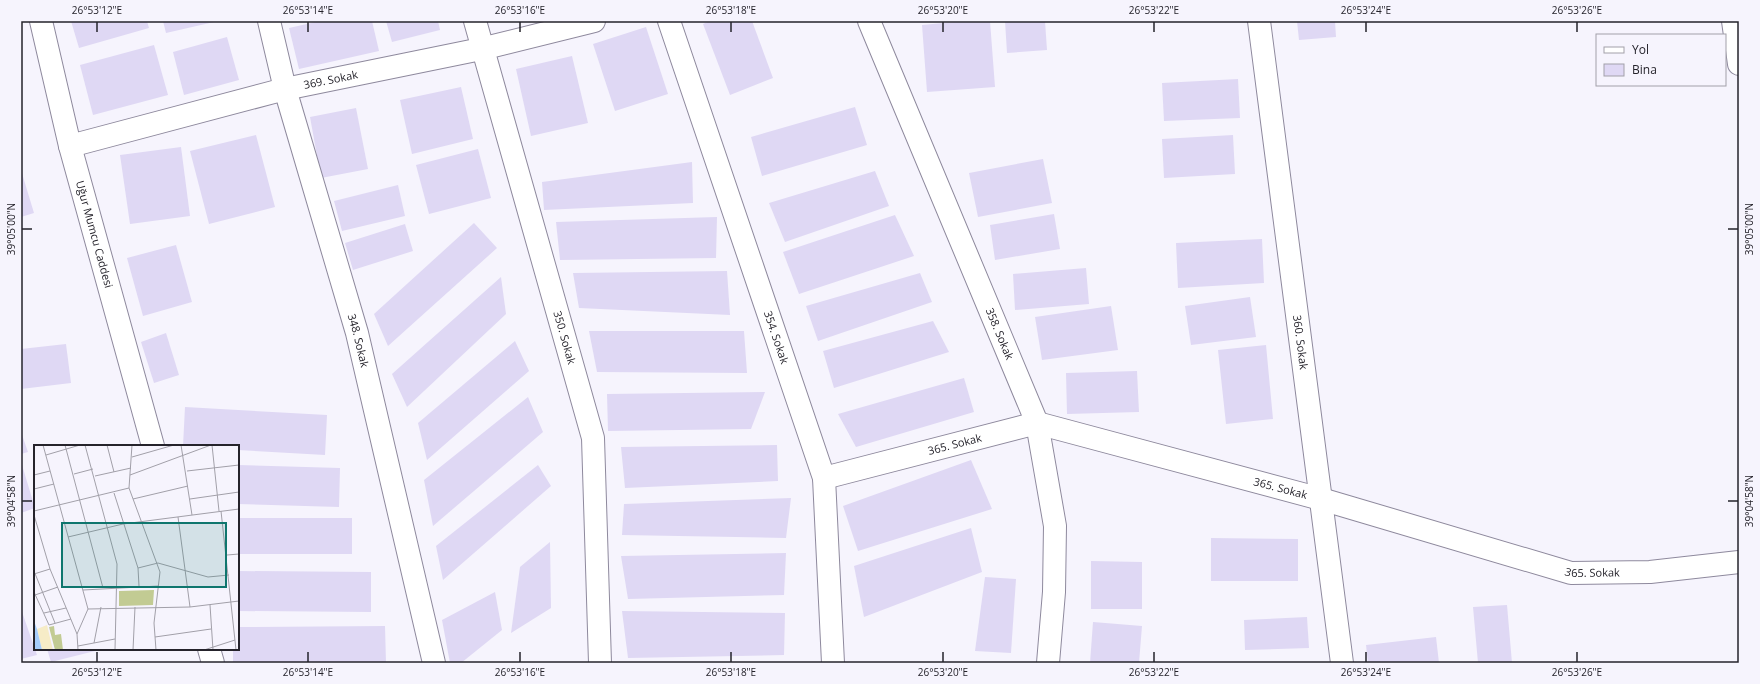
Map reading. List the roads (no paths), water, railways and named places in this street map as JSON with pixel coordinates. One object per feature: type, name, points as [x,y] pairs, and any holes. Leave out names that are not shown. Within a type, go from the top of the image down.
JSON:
[{"type":"street","name":"Uğur Mumcu Caddesi","points":[[41,21],[70,146],[153,445]]},
{"type":"street","name":"348. Sokak","points":[[269,21],[285,89],[357,334],[434,663]]},
{"type":"street","name":"350. Sokak","points":[[475,21],[481,49],[593,438],[600,663]]},
{"type":"street","name":"369. Sokak","points":[[70,146],[285,89],[481,49],[594,21]]},
{"type":"street","name":"354. Sokak","points":[[669,21],[824,478],[833,663]]},
{"type":"street","name":"358. Sokak","points":[[869,21],[1037,423],[1055,526],[1054,592],[1048,663]]},
{"type":"street","name":"360. Sokak","points":[[1259,21],[1342,663]]},
{"type":"street","points":[[1733,21],[1739,64]]},
{"type":"street","name":"365. Sokak","points":[[824,478],[1037,423],[1321,499],[1571,573],[1650,572],[1739,562]]},
{"type":"street","points":[[209,650],[213,663]]}]
